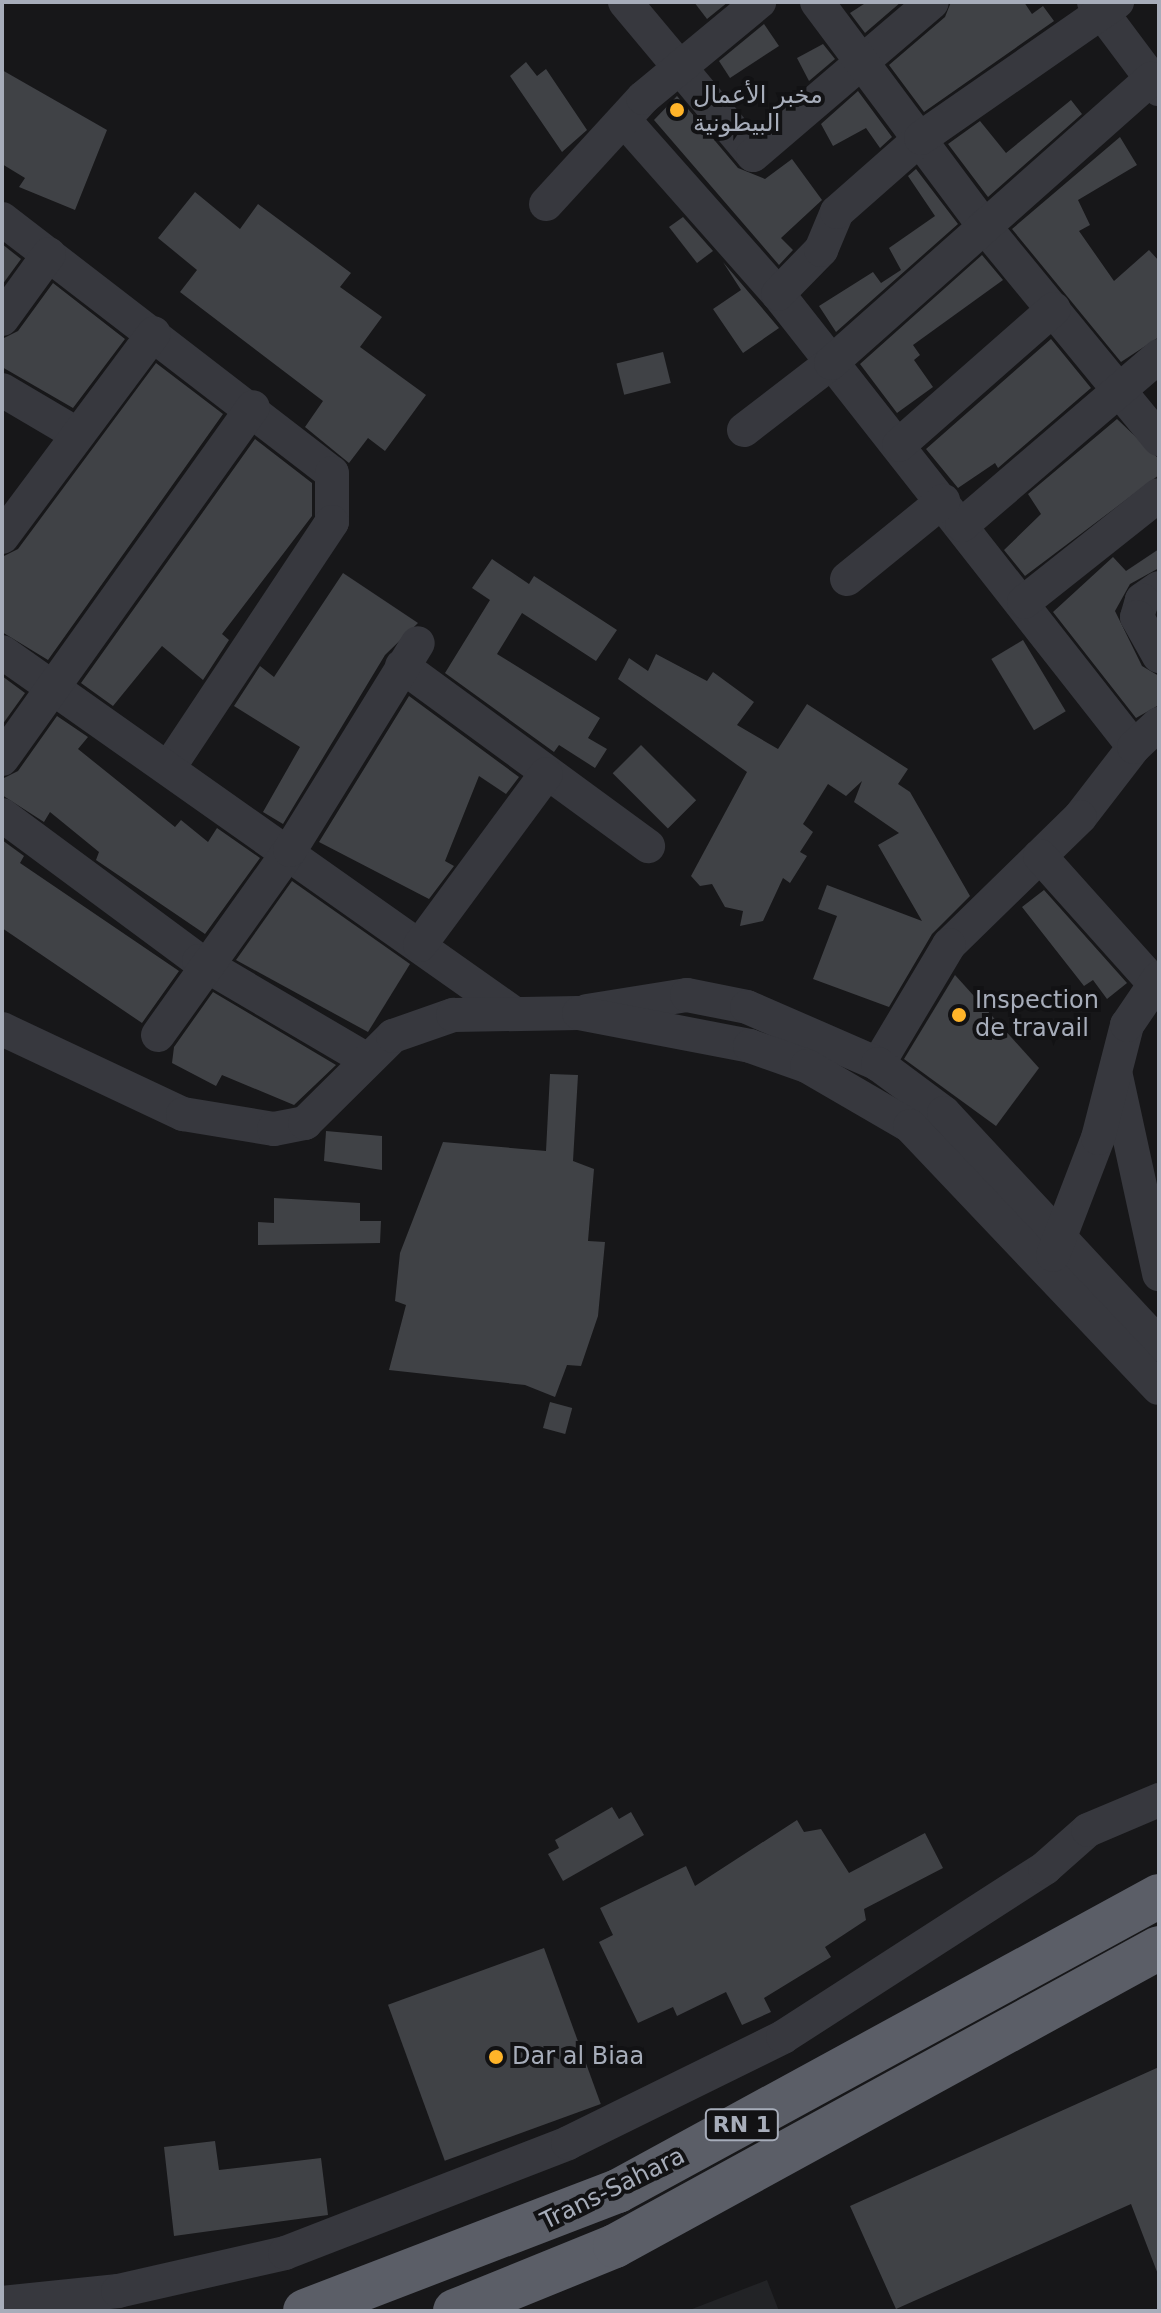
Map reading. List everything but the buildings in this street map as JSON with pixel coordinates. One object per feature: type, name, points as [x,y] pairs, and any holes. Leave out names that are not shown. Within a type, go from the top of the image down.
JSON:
[{"type":"highway","name":"Trans-Sahara","points":[[305,2311],[618,2191],[1159,1896]]},
{"type":"highway","name":"Trans-Sahara","points":[[455,2311],[615,2246],[1159,1948]]},
{"type":"street","points":[[625,2],[756,155],[932,2]]},
{"type":"street","points":[[546,204],[624,120],[759,2]]},
{"type":"street","points":[[817,2],[984,226],[1159,439]]},
{"type":"street","points":[[744,430],[831,363],[984,226],[1155,84],[1104,5],[921,138],[837,212],[821,250],[778,294]]},
{"type":"street","points":[[624,120],[778,294],[1024,602],[1147,736],[1040,856],[949,945],[878,1064]]},
{"type":"street","points":[[2,219],[322,460],[337,502],[324,535],[170,766]]},
{"type":"street","points":[[2,319],[49,254]]},
{"type":"street","points":[[899,445],[1054,309]]},
{"type":"street","points":[[2,537],[75,433],[154,333]]},
{"type":"street","points":[[847,579],[952,513],[1119,391],[1159,356]]},
{"type":"street","points":[[2,390],[75,433]]},
{"type":"street","points":[[2,759],[253,407]]},
{"type":"street","points":[[1024,602],[1159,495]]},
{"type":"street","points":[[1159,588],[1142,600],[1137,617],[1159,656]]},
{"type":"street","points":[[2,652],[290,850],[515,1014]]},
{"type":"street","points":[[158,1035],[210,967],[290,850],[410,654],[546,774],[648,846]]},
{"type":"street","points":[[420,945],[546,774]]},
{"type":"street","points":[[2,815],[210,967],[367,1060]]},
{"type":"street","points":[[1040,856],[1157,981],[1127,1025],[1064,1239],[1043,1268]]},
{"type":"street","points":[[579,1013],[645,997],[687,995],[747,1007],[878,1064],[944,1113],[1159,1344]]},
{"type":"street","points":[[2,1029],[183,1114],[235,1127],[305,1123],[367,1060],[421,1021],[579,1013],[750,1046],[869,1097],[958,1174],[1159,1388]]},
{"type":"street","points":[[1115,1072],[1159,1274]]},
{"type":"street","points":[[2,2303],[118,2291],[285,2253],[568,2143],[783,2037],[1045,1868],[1088,1830],[1159,1800]]},
{"type":"shaded area","points":[[767,2280],[779,2311],[687,2311]]},
{"type":"place","name":"مخبر الأعمال البيطونية","points":[[677,110]]},
{"type":"place","name":"Inspection de travail","points":[[959,1015]]},
{"type":"place","name":"Dar al Biaa","points":[[496,2057]]}]
